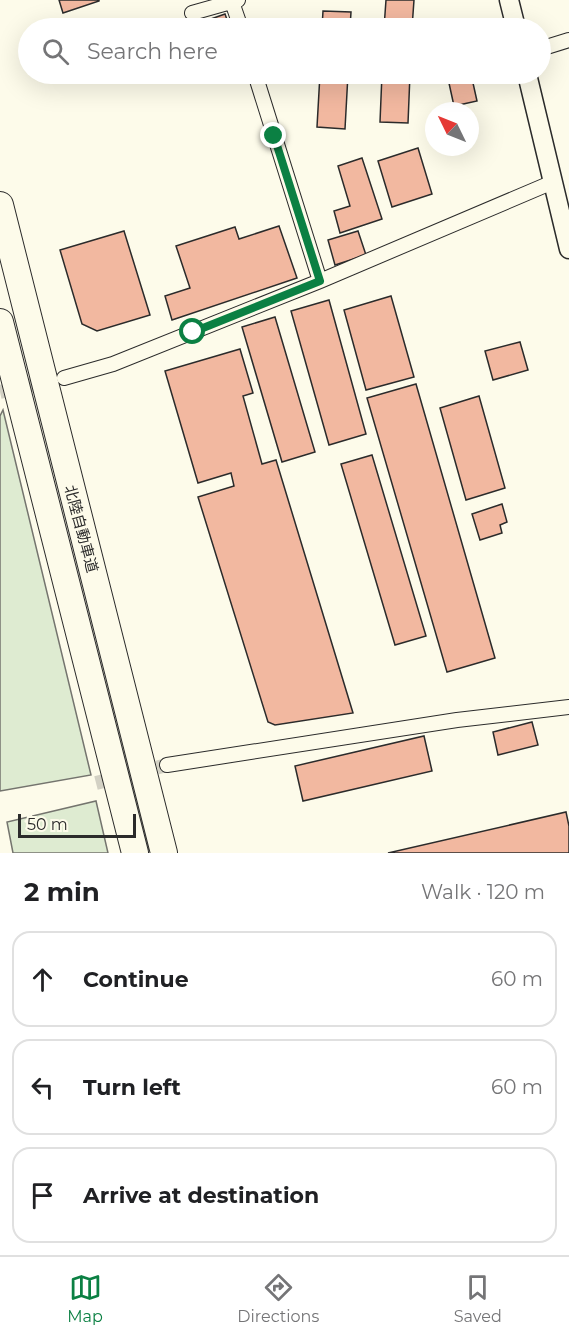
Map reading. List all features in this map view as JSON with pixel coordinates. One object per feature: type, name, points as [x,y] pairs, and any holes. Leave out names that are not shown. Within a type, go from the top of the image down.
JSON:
[{"type":"highway","name":"北陸自動車道","points":[[0,205],[57,441],[164,853]]},
{"type":"highway","name":"北陸自動車道","points":[[0,322],[135,853]]},
{"type":"street","points":[[509,0],[514,18]]},
{"type":"street","points":[[192,13],[235,1],[239,18]]},
{"type":"street","points":[[551,46],[569,40]]},
{"type":"street","points":[[258,84],[320,281]]},
{"type":"street","points":[[530,84],[561,178],[569,249]]},
{"type":"street","points":[[64,378],[113,364],[320,281],[561,178]]},
{"type":"street","points":[[167,765],[458,720],[569,707]]},
{"type":"green space","points":[[3,410],[91,775],[0,791],[0,416]]},
{"type":"green space","points":[[96,801],[108,853],[13,853],[7,822]]},
{"type":"building","points":[[59,0],[99,0],[99,1],[63,13]]},
{"type":"building","points":[[386,0],[414,0],[413,18],[385,18]]},
{"type":"building","points":[[323,11],[351,12],[351,18],[323,18]]},
{"type":"building","points":[[225,14],[226,18],[214,18]]},
{"type":"building","points":[[319,84],[347,84],[345,129],[317,127]]},
{"type":"building","points":[[382,84],[410,84],[408,123],[380,122]]},
{"type":"building","points":[[449,84],[473,84],[477,101],[453,102]]},
{"type":"building","points":[[418,148],[432,194],[392,207],[378,161]]},
{"type":"building","points":[[362,158],[382,219],[340,233],[334,211],[350,206],[338,166]]},
{"type":"building","points":[[279,226],[297,278],[172,320],[165,296],[190,288],[176,246],[235,227],[239,239]]},
{"type":"building","points":[[124,231],[150,315],[97,331],[82,324],[60,250]]},
{"type":"building","points":[[358,231],[366,255],[335,265],[328,240]]},
{"type":"building","points":[[391,296],[414,377],[366,390],[344,310]]},
{"type":"building","points":[[329,300],[366,434],[329,445],[291,311]]},
{"type":"building","points":[[275,317],[315,452],[282,462],[242,327]]},
{"type":"building","points":[[520,342],[528,370],[493,380],[485,351]]},
{"type":"building","points":[[240,349],[253,393],[243,396],[262,464],[276,460],[353,713],[275,725],[268,722],[198,497],[234,486],[231,473],[198,483],[165,371]]},
{"type":"building","points":[[416,384],[495,658],[447,672],[367,398]]},
{"type":"building","points":[[479,396],[505,488],[466,500],[440,408]]},
{"type":"building","points":[[372,455],[426,636],[395,645],[341,464]]},
{"type":"building","points":[[502,504],[507,522],[500,525],[502,533],[480,540],[472,514]]},
{"type":"building","points":[[532,722],[538,745],[498,755],[493,732]]},
{"type":"building","points":[[424,736],[432,771],[303,801],[295,766]]},
{"type":"building","points":[[566,812],[569,826],[569,853],[388,853]]},
{"type":"tunnel","points":[[0,392],[51,381]]},
{"type":"tunnel","points":[[96,783],[167,765]]},
{"type":"route","points":[[193,332],[320,281],[274,136]]}]
